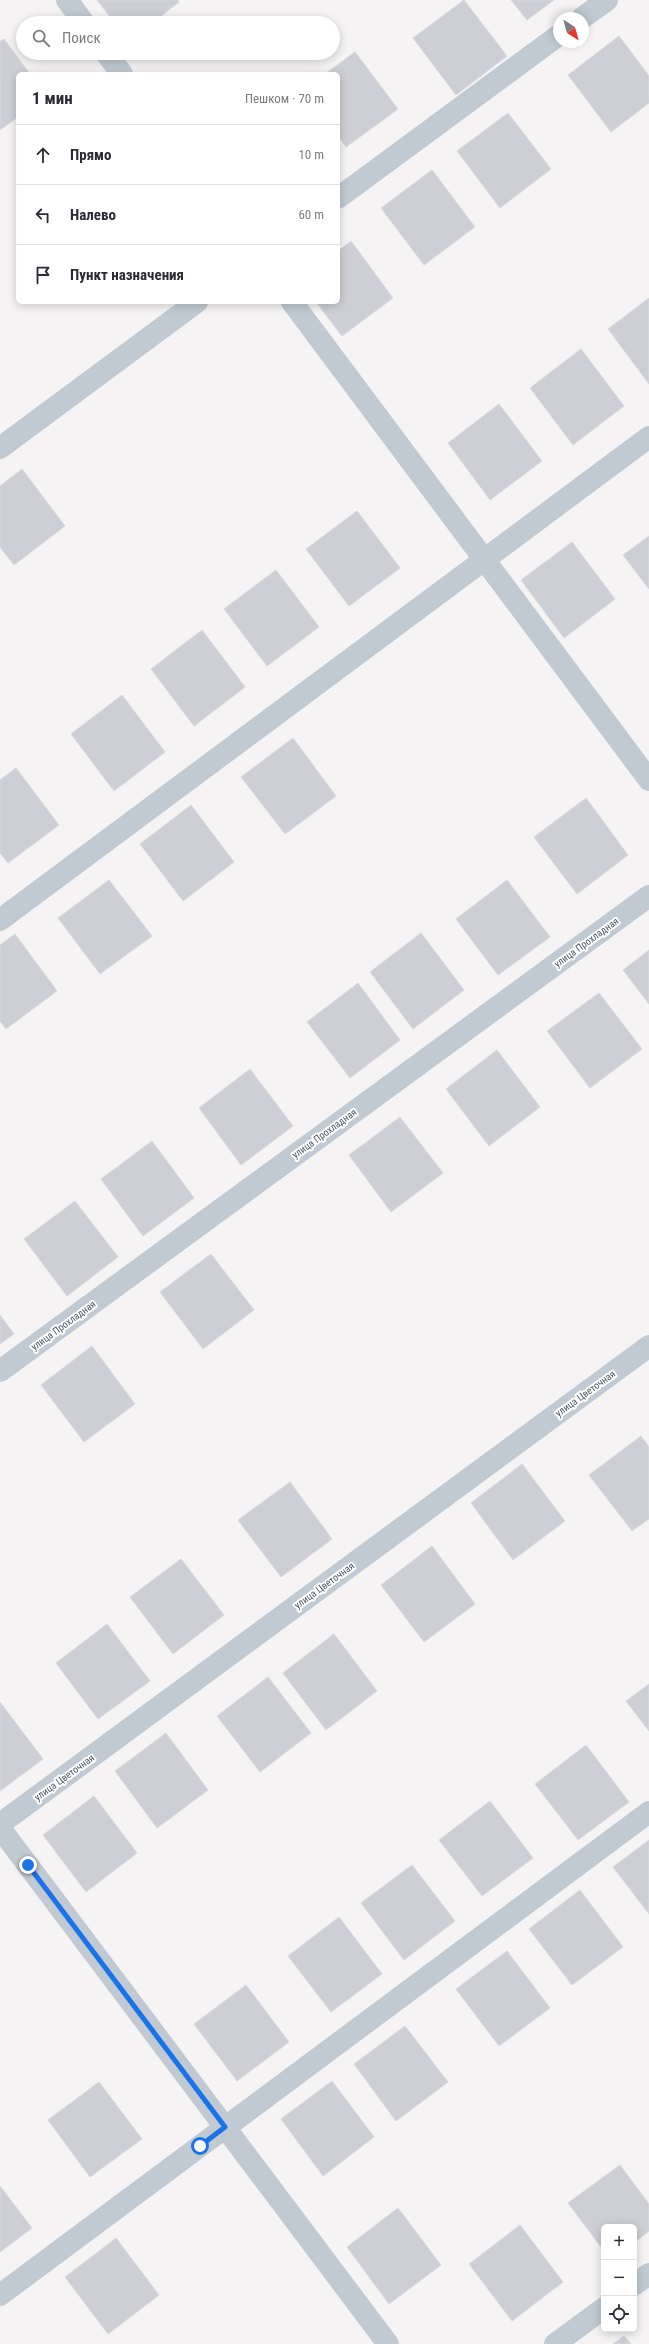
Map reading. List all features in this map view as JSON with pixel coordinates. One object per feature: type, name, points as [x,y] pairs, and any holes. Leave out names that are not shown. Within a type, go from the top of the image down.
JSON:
[{"type":"street","points":[[67,0],[79,16]]},
{"type":"street","points":[[589,13],[607,0]]},
{"type":"street","points":[[340,197],[553,39]]},
{"type":"street","points":[[111,60],[120,72]]},
{"type":"street","points":[[0,448],[194,304]]},
{"type":"street","points":[[294,304],[649,780]]},
{"type":"street","points":[[0,920],[649,436]]},
{"type":"street","name":"улица Прохладная","points":[[0,1371],[649,896]]},
{"type":"street","name":"улица Цветочная","points":[[0,1824],[649,1346]]},
{"type":"street","points":[[0,2295],[649,1812]]},
{"type":"street","points":[[0,1828],[388,2344]]},
{"type":"street","points":[[637,2283],[649,2274]]},
{"type":"street","points":[[555,2344],[601,2310]]},
{"type":"building","points":[[97,0],[178,0],[179,2],[161,16],[110,16]]},
{"type":"building","points":[[464,0],[507,56],[456,95],[413,38]]},
{"type":"building","points":[[511,0],[554,0],[527,20]]},
{"type":"building","points":[[619,36],[649,76],[649,103],[611,132],[568,75]]},
{"type":"building","points":[[4,39],[16,55],[16,60],[20,60],[29,72],[16,72],[16,118],[0,130],[0,41]]},
{"type":"building","points":[[355,52],[398,109],[346,147],[340,139],[340,72],[328,72]]},
{"type":"building","points":[[508,113],[551,169],[500,208],[457,151]]},
{"type":"building","points":[[432,170],[475,227],[424,265],[381,208]]},
{"type":"building","points":[[351,241],[393,298],[342,336],[318,304],[340,304],[340,249]]},
{"type":"building","points":[[649,298],[649,384],[608,329]]},
{"type":"building","points":[[581,349],[624,406],[573,445],[530,388]]},
{"type":"building","points":[[499,404],[542,461],[490,500],[448,443]]},
{"type":"building","points":[[22,469],[65,526],[14,565],[0,547],[0,486]]},
{"type":"building","points":[[357,511],[400,568],[349,606],[306,549]]},
{"type":"building","points":[[649,536],[649,589],[623,555]]},
{"type":"building","points":[[572,542],[615,599],[564,638],[521,580]]},
{"type":"building","points":[[276,570],[319,627],[267,666],[224,609]]},
{"type":"building","points":[[202,630],[245,687],[194,726],[151,669]]},
{"type":"building","points":[[122,695],[165,752],[114,791],[71,734]]},
{"type":"building","points":[[293,738],[336,796],[285,834],[241,777]]},
{"type":"building","points":[[16,768],[59,825],[8,863],[0,853],[0,780]]},
{"type":"building","points":[[586,798],[628,855],[577,894],[534,837]]},
{"type":"building","points":[[191,805],[234,862],[183,901],[140,844]]},
{"type":"building","points":[[109,880],[152,936],[100,974],[58,918]]},
{"type":"building","points":[[507,880],[550,937],[498,975],[456,919]]},
{"type":"building","points":[[421,933],[464,990],[413,1029],[370,972]]},
{"type":"building","points":[[15,934],[57,991],[6,1029],[0,1021],[0,945]]},
{"type":"building","points":[[649,950],[649,1004],[623,970]]},
{"type":"building","points":[[358,983],[400,1040],[350,1078],[307,1022]]},
{"type":"building","points":[[599,993],[642,1049],[590,1088],[547,1031]]},
{"type":"building","points":[[497,1050],[540,1107],[489,1146],[446,1089]]},
{"type":"building","points":[[250,1069],[293,1126],[241,1165],[199,1108]]},
{"type":"building","points":[[400,1117],[443,1173],[391,1212],[349,1155]]},
{"type":"building","points":[[152,1141],[194,1198],[143,1236],[101,1179]]},
{"type":"building","points":[[75,1201],[118,1257],[67,1296],[24,1239]]},
{"type":"building","points":[[211,1254],[254,1310],[203,1349],[160,1292]]},
{"type":"building","points":[[0,1315],[14,1334],[0,1344]]},
{"type":"building","points":[[92,1346],[135,1404],[84,1442],[41,1385]]},
{"type":"building","points":[[641,1436],[649,1447],[649,1519],[632,1531],[589,1475]]},
{"type":"building","points":[[522,1464],[565,1521],[513,1560],[471,1503]]},
{"type":"building","points":[[290,1482],[332,1539],[281,1577],[238,1520]]},
{"type":"building","points":[[432,1546],[475,1604],[424,1642],[381,1585]]},
{"type":"building","points":[[181,1559],[224,1615],[173,1654],[130,1597]]},
{"type":"building","points":[[107,1624],[150,1681],[98,1719],[56,1663]]},
{"type":"building","points":[[334,1634],[377,1691],[326,1730],[283,1673]]},
{"type":"building","points":[[268,1677],[311,1733],[260,1772],[217,1716]]},
{"type":"building","points":[[649,1684],[649,1731],[626,1701]]},
{"type":"building","points":[[0,1702],[43,1759],[0,1791]]},
{"type":"building","points":[[166,1733],[208,1790],[157,1828],[115,1771]]},
{"type":"building","points":[[586,1745],[629,1802],[578,1840],[535,1784]]},
{"type":"building","points":[[94,1796],[137,1853],[86,1892],[43,1835]]},
{"type":"building","points":[[490,1801],[533,1858],[482,1896],[439,1840]]},
{"type":"building","points":[[649,1840],[649,1914],[613,1867]]},
{"type":"building","points":[[412,1865],[455,1921],[404,1960],[361,1903]]},
{"type":"building","points":[[580,1890],[623,1947],[572,1985],[529,1929]]},
{"type":"building","points":[[339,1917],[382,1974],[331,2012],[288,1956]]},
{"type":"building","points":[[507,1951],[550,2008],[499,2046],[456,1989]]},
{"type":"building","points":[[246,1985],[289,2042],[237,2081],[194,2024]]},
{"type":"building","points":[[405,2026],[448,2082],[396,2121],[354,2064]]},
{"type":"building","points":[[332,2081],[374,2137],[323,2176],[281,2119]]},
{"type":"building","points":[[99,2082],[142,2139],[90,2177],[48,2120]]},
{"type":"building","points":[[620,2165],[649,2204],[649,2231],[637,2241],[637,2224],[601,2224],[601,2247],[568,2203]]},
{"type":"building","points":[[0,2186],[32,2228],[0,2252]]},
{"type":"building","points":[[398,2208],[441,2265],[389,2304],[347,2247]]},
{"type":"building","points":[[520,2225],[563,2282],[512,2321],[469,2264]]},
{"type":"building","points":[[116,2238],[159,2295],[108,2334],[65,2277]]},
{"type":"building","points":[[624,2336],[631,2344],[613,2344]]},
{"type":"route","points":[[28,1865],[225,2127],[200,2146]]}]
